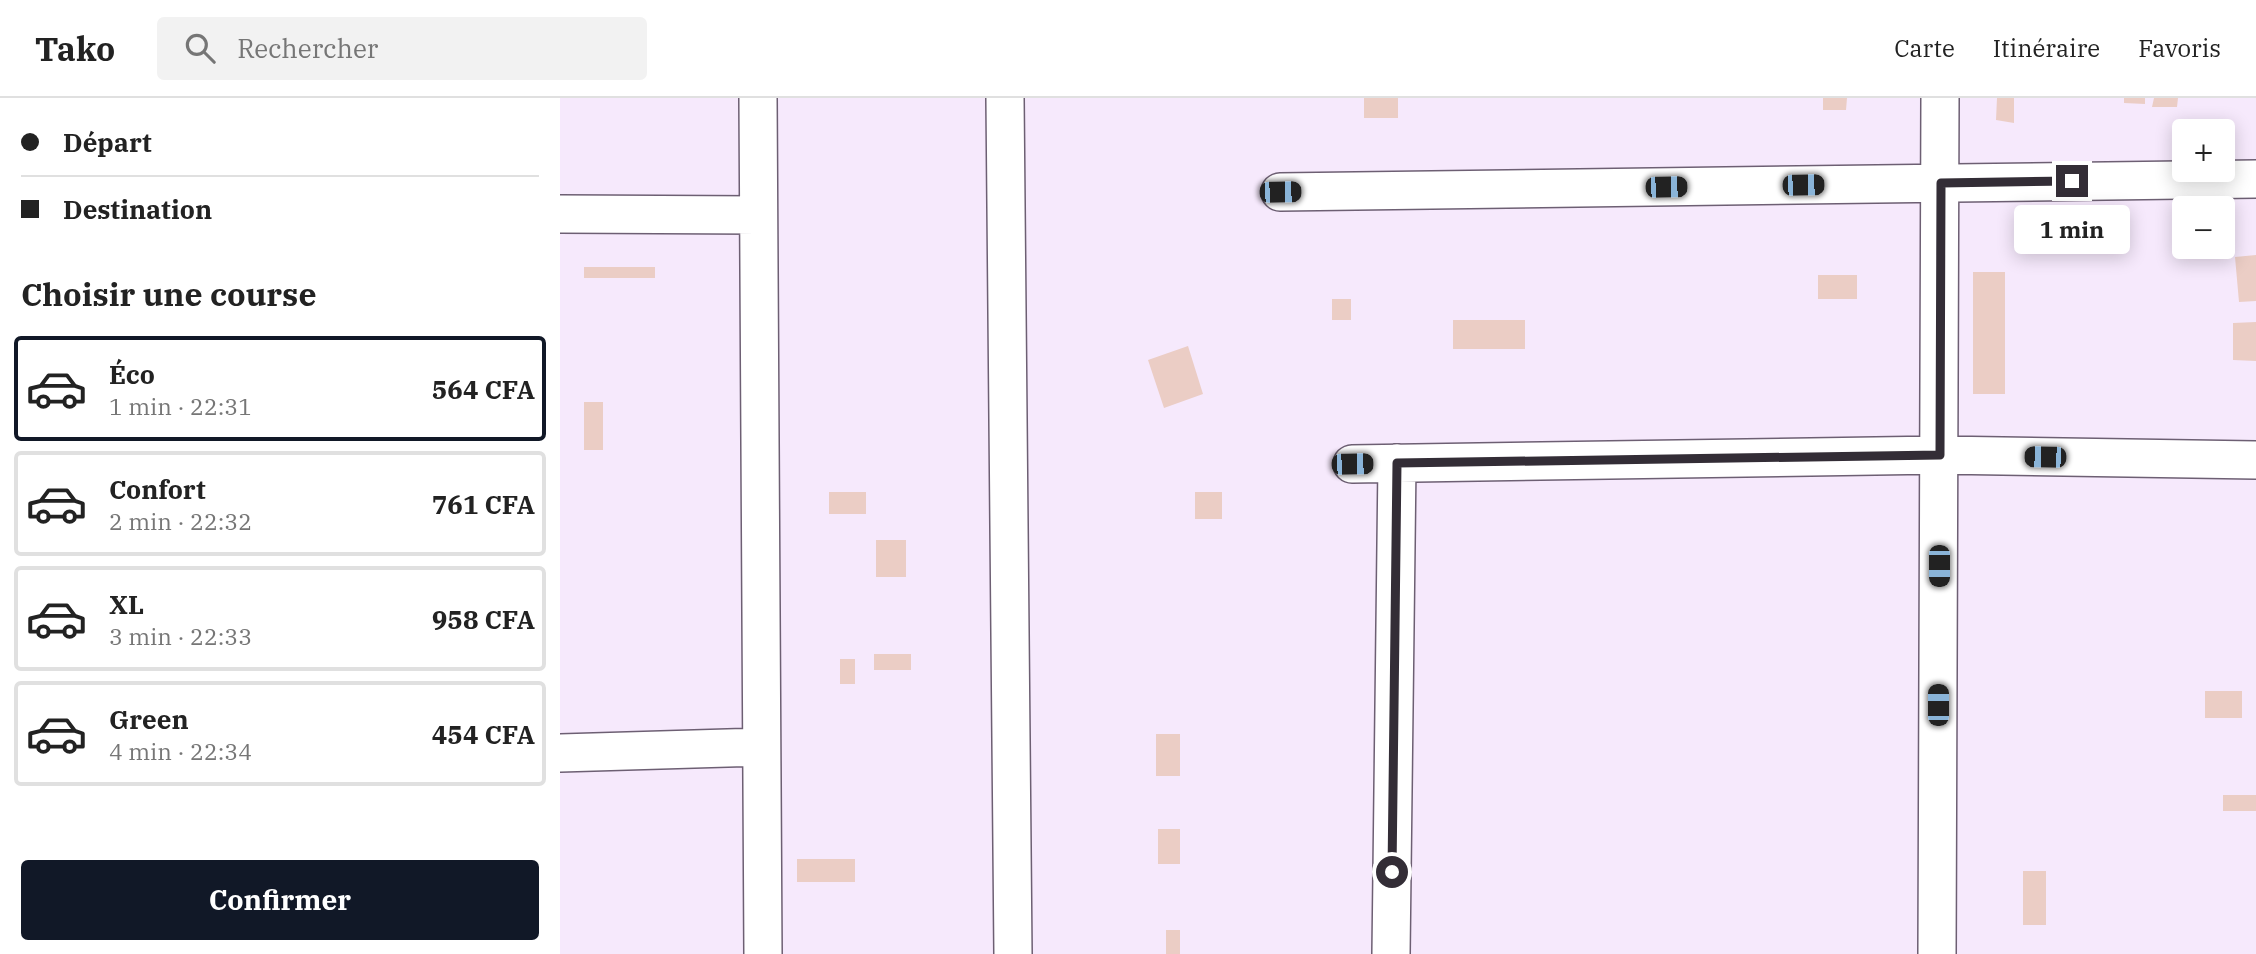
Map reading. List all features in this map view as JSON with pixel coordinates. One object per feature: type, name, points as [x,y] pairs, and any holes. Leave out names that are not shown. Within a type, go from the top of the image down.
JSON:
[{"type":"street","points":[[758,98],[763,954]]},
{"type":"street","points":[[1005,98],[1013,954]]},
{"type":"street","points":[[1937,954],[1940,98]]},
{"type":"street","points":[[1280,192],[2256,179]]},
{"type":"street","points":[[560,214],[758,215]]},
{"type":"street","points":[[1352,464],[1940,455],[2256,460]]},
{"type":"street","points":[[1391,954],[1397,463]]},
{"type":"street","points":[[560,753],[761,747]]},
{"type":"building","points":[[1364,98],[1398,98],[1398,118],[1364,118]]},
{"type":"building","points":[[1823,98],[1847,98],[1846,110],[1823,110]]},
{"type":"building","points":[[1997,98],[2014,98],[2014,123],[1996,120]]},
{"type":"building","points":[[2124,98],[2145,98],[2145,104],[2124,103]]},
{"type":"building","points":[[2154,98],[2178,98],[2177,107],[2152,107]]},
{"type":"building","points":[[2256,255],[2256,301],[2239,302],[2235,257]]},
{"type":"building","points":[[584,267],[655,267],[655,278],[584,278]]},
{"type":"building","points":[[1973,272],[2005,272],[2005,394],[1973,394]]},
{"type":"building","points":[[1818,275],[1857,275],[1857,299],[1818,299]]},
{"type":"building","points":[[1332,299],[1351,299],[1351,320],[1332,320]]},
{"type":"building","points":[[1453,320],[1525,320],[1525,349],[1453,349]]},
{"type":"building","points":[[2256,322],[2256,361],[2233,360],[2233,323]]},
{"type":"building","points":[[1188,346],[1203,394],[1164,408],[1148,360]]},
{"type":"building","points":[[584,402],[603,402],[603,450],[584,450]]},
{"type":"building","points":[[829,492],[866,492],[866,514],[829,514]]},
{"type":"building","points":[[1195,492],[1222,492],[1222,519],[1195,519]]},
{"type":"building","points":[[876,540],[906,540],[906,577],[876,577]]},
{"type":"building","points":[[874,654],[911,654],[911,670],[874,670]]},
{"type":"building","points":[[840,659],[855,659],[855,684],[840,684]]},
{"type":"building","points":[[2205,691],[2242,691],[2242,718],[2205,718]]},
{"type":"building","points":[[1156,734],[1180,734],[1180,776],[1156,776]]},
{"type":"building","points":[[2223,795],[2256,795],[2256,811],[2223,811]]},
{"type":"building","points":[[1158,829],[1180,829],[1180,864],[1158,864]]},
{"type":"building","points":[[797,859],[855,859],[855,882],[797,882]]},
{"type":"building","points":[[2023,871],[2046,871],[2046,925],[2023,925]]},
{"type":"building","points":[[1166,930],[1180,930],[1180,954],[1166,954]]},
{"type":"route","points":[[1392,872],[1397,463],[1940,455],[1941,183],[2072,181]]}]
